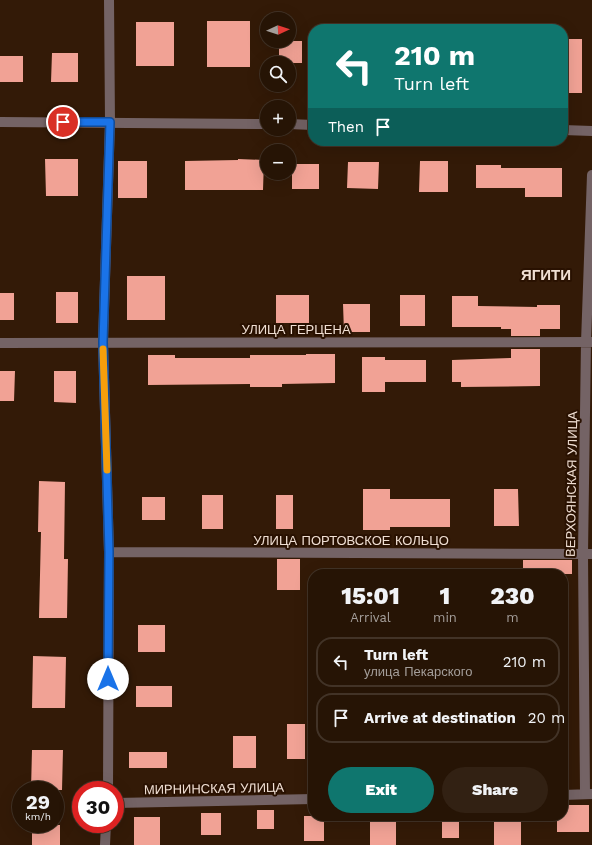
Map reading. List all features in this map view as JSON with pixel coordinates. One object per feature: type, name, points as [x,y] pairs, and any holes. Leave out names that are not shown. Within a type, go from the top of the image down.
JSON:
[{"type":"street","points":[[108,781],[109,552],[103,342],[110,122],[109,0]]},
{"type":"street","points":[[0,122],[260,124]]},
{"type":"street","points":[[296,124],[308,124]]},
{"type":"street","points":[[568,130],[592,131]]},
{"type":"street","name":"ВЕРХОЯНСКАЯ УЛИЦА","points":[[588,794],[589,342],[592,175]]},
{"type":"street","name":"УЛИЦА ГЕРЦЕНА","points":[[0,343],[589,342]]},
{"type":"street","name":"УЛИЦА ПОРТОВСКОЕ КОЛЬЦО","points":[[109,552],[588,554]]},
{"type":"street","points":[[568,794],[588,794]]},
{"type":"street","name":"МИРНИНСКАЯ УЛИЦА","points":[[124,803],[308,799]]},
{"type":"street","points":[[105,845],[106,833]]},
{"type":"building","points":[[207,21],[250,21],[250,67],[207,67]]},
{"type":"building","points":[[136,22],[174,22],[174,66],[136,66]]},
{"type":"building","points":[[568,39],[582,39],[582,93],[568,93]]},
{"type":"building","points":[[296,41],[302,41],[302,63],[296,63],[296,56],[279,56],[279,48],[296,48]]},
{"type":"building","points":[[52,53],[78,53],[78,82],[51,82]]},
{"type":"building","points":[[0,56],[23,56],[23,82],[0,82]]},
{"type":"building","points":[[45,159],[78,159],[78,196],[46,196]]},
{"type":"building","points":[[260,160],[260,180],[263,180],[263,190],[185,190],[185,161]]},
{"type":"building","points":[[118,161],[147,161],[147,198],[118,198]]},
{"type":"building","points":[[420,161],[448,161],[448,192],[419,192]]},
{"type":"building","points":[[348,162],[379,162],[378,189],[347,188]]},
{"type":"building","points":[[296,164],[319,164],[319,189],[292,189],[292,180],[296,180]]},
{"type":"building","points":[[476,165],[501,165],[501,168],[562,168],[562,197],[525,197],[525,188],[476,188]]},
{"type":"building","points":[[127,276],[165,276],[165,320],[127,320]]},
{"type":"building","points":[[56,292],[78,292],[78,323],[56,323]]},
{"type":"building","points":[[0,293],[14,293],[14,320],[0,320]]},
{"type":"building","points":[[276,295],[309,295],[309,323],[276,323]]},
{"type":"building","points":[[400,295],[425,295],[425,326],[400,326]]},
{"type":"building","points":[[452,296],[478,296],[478,306],[537,307],[537,305],[560,305],[560,329],[540,329],[540,336],[511,336],[511,329],[501,329],[501,327],[452,327]]},
{"type":"building","points":[[343,304],[370,304],[370,332],[344,332]]},
{"type":"building","points":[[511,349],[540,349],[540,386],[461,387],[461,382],[452,382],[452,360],[511,358]]},
{"type":"building","points":[[335,354],[335,383],[282,384],[282,387],[250,387],[250,384],[148,385],[148,355],[175,355],[175,358],[250,358],[250,355]]},
{"type":"building","points":[[362,357],[385,357],[385,360],[426,360],[426,382],[385,382],[385,392],[362,392]]},
{"type":"building","points":[[0,371],[15,371],[14,401],[0,401]]},
{"type":"building","points":[[54,371],[76,371],[76,403],[54,402]]},
{"type":"building","points":[[39,481],[65,482],[64,559],[68,559],[67,618],[39,618],[41,532],[38,532]]},
{"type":"building","points":[[363,489],[390,489],[390,499],[450,499],[450,527],[390,527],[390,530],[363,530]]},
{"type":"building","points":[[494,489],[518,489],[519,526],[494,526]]},
{"type":"building","points":[[202,495],[223,495],[223,529],[202,529]]},
{"type":"building","points":[[276,495],[293,495],[293,529],[276,529]]},
{"type":"building","points":[[142,497],[165,497],[165,520],[142,520]]},
{"type":"building","points":[[277,559],[300,559],[300,590],[277,590]]},
{"type":"building","points":[[523,560],[572,560],[572,574],[568,574],[568,569],[523,569]]},
{"type":"building","points":[[138,625],[165,625],[165,652],[138,652]]},
{"type":"building","points":[[33,656],[66,657],[65,708],[32,708]]},
{"type":"building","points":[[136,686],[172,686],[172,707],[136,707]]},
{"type":"building","points":[[287,724],[305,724],[305,759],[287,759]]},
{"type":"building","points":[[233,736],[256,736],[256,768],[233,768]]},
{"type":"building","points":[[32,750],[63,750],[62,781],[31,781]]},
{"type":"building","points":[[129,752],[167,752],[167,768],[129,768]]},
{"type":"building","points":[[568,805],[589,805],[589,832],[557,832],[557,821],[568,821]]},
{"type":"building","points":[[257,810],[274,810],[274,829],[257,829]]},
{"type":"building","points":[[201,813],[221,813],[221,835],[201,835]]},
{"type":"building","points":[[304,816],[308,816],[308,821],[324,821],[324,841],[304,841]]},
{"type":"building","points":[[134,817],[160,817],[160,845],[134,845]]},
{"type":"building","points":[[370,821],[396,821],[396,845],[370,845]]},
{"type":"building","points":[[442,821],[459,821],[459,838],[442,838]]},
{"type":"building","points":[[494,821],[521,821],[521,845],[494,845]]},
{"type":"building","points":[[32,833],[60,833],[60,845],[32,845]]},
{"type":"slow traffic","points":[[103,349],[107,470]]},
{"type":"district","name":"ЯГИТИ","points":[[546,275]]},
{"type":"route","points":[[63,122],[110,122],[103,342],[109,552],[108,679]]}]
